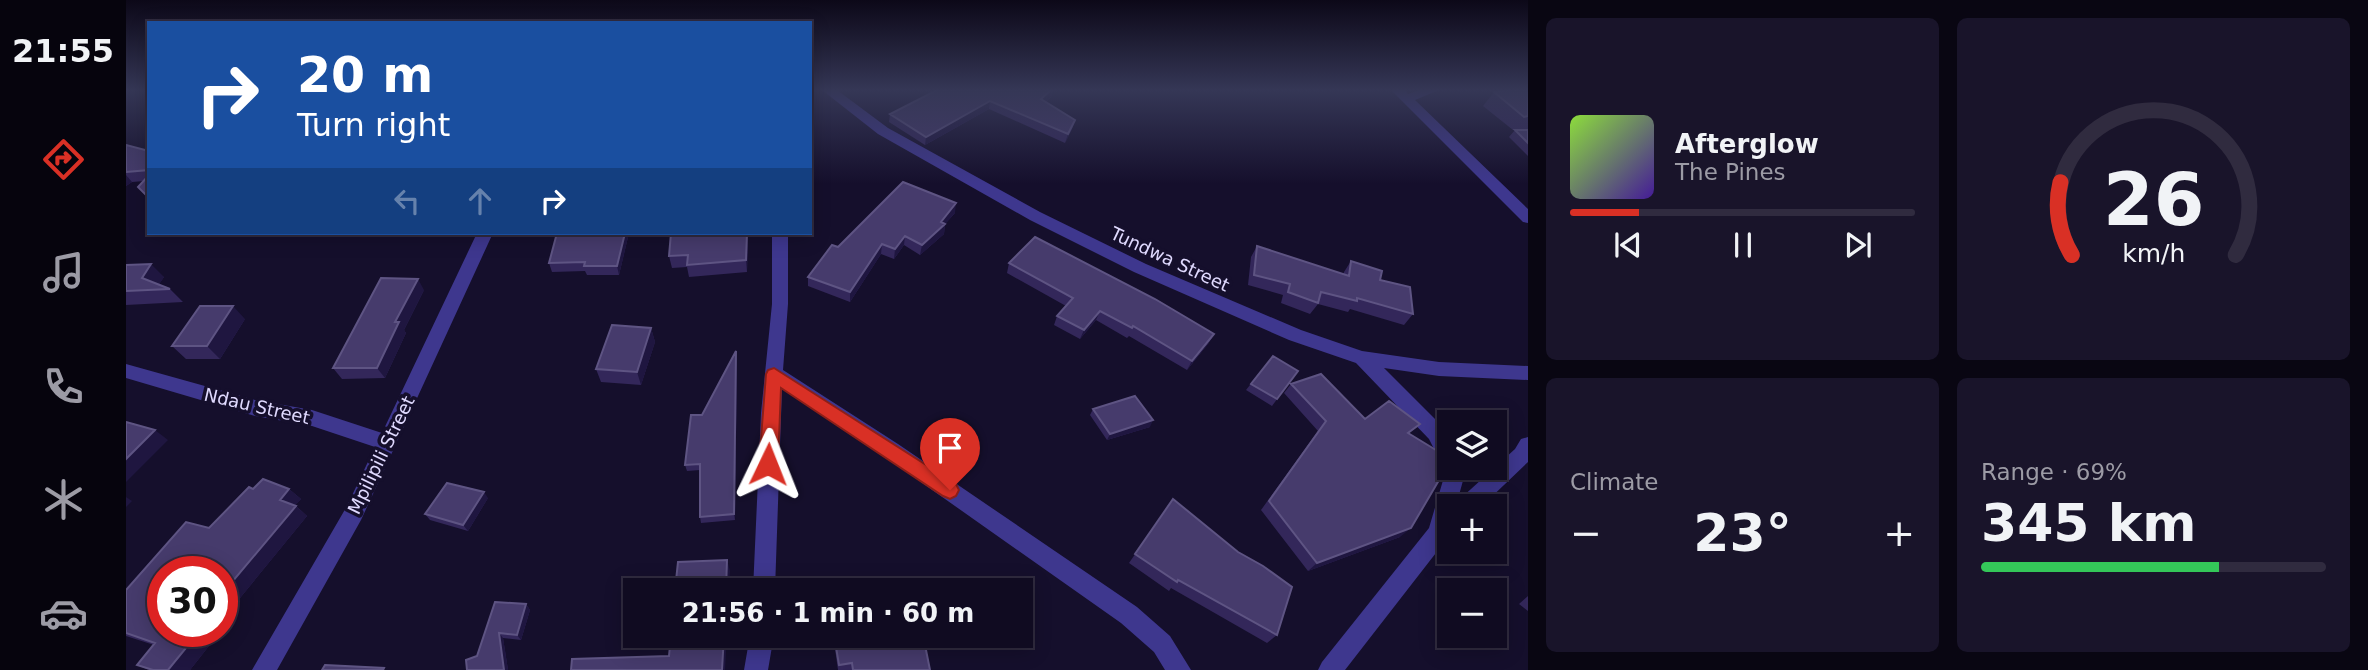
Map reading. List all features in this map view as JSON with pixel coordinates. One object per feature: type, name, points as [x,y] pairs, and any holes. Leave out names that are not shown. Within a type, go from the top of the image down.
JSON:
[{"type":"street","name":"Tundwa Street","points":[[870,121],[981,187],[1116,257],[1295,335],[1362,358],[1439,369],[1528,373]]},
{"type":"street","points":[[1429,121],[1528,218]]},
{"type":"street","name":"Mpilipili Street","points":[[264,670],[354,513],[484,235]]},
{"type":"street","points":[[765,578],[780,304],[780,235]]},
{"type":"street","points":[[1362,358],[1437,435]]},
{"type":"street","name":"Ndau Street","points":[[126,371],[256,408],[312,418],[388,443]]},
{"type":"street","points":[[774,374],[891,450],[1129,615],[1162,644],[1179,670]]},
{"type":"street","points":[[1480,494],[1522,455],[1528,445]]},
{"type":"street","points":[[1330,670],[1437,536]]},
{"type":"street","points":[[756,670],[760,648]]},
{"type":"building","points":[[901,121],[954,121],[926,137]]},
{"type":"building","points":[[1038,121],[1074,121],[1068,134]]},
{"type":"building","points":[[1515,130],[1528,130],[1528,143]]},
{"type":"building","points":[[126,145],[147,150],[147,170],[126,172]]},
{"type":"building","points":[[147,177],[147,192],[145,194],[138,187]]},
{"type":"building","points":[[903,182],[956,203],[941,222],[945,224],[922,245],[905,236],[895,249],[882,244],[850,292],[808,277],[832,245],[838,247]]},
{"type":"building","points":[[556,235],[625,235],[617,266],[584,266],[585,262],[549,263]]},
{"type":"building","points":[[671,235],[747,235],[746,260],[687,265],[688,255],[669,256]]},
{"type":"building","points":[[1035,237],[1155,299],[1214,334],[1192,361],[1133,326],[1132,328],[1100,311],[1084,330],[1057,316],[1073,298],[1009,263]]},
{"type":"building","points":[[1257,246],[1349,276],[1351,261],[1382,271],[1380,280],[1410,287],[1413,314],[1357,298],[1357,301],[1321,292],[1318,303],[1288,292],[1290,284],[1254,275]]},
{"type":"building","points":[[151,264],[142,278],[170,289],[126,291],[126,265]]},
{"type":"building","points":[[381,278],[418,279],[395,322],[399,322],[377,368],[333,368]]},
{"type":"building","points":[[200,306],[233,306],[207,346],[172,346]]},
{"type":"building","points":[[612,325],[651,328],[637,372],[596,369]]},
{"type":"building","points":[[736,351],[734,514],[700,517],[700,464],[685,465],[691,415],[702,415]]},
{"type":"building","points":[[1273,356],[1298,371],[1277,399],[1251,384]]},
{"type":"building","points":[[1321,374],[1365,419],[1389,401],[1420,424],[1408,433],[1437,451],[1439,480],[1411,528],[1317,563],[1269,501],[1326,421],[1291,384]]},
{"type":"building","points":[[1135,396],[1153,420],[1110,434],[1093,409]]},
{"type":"building","points":[[126,422],[155,430],[126,459]]},
{"type":"building","points":[[263,479],[289,489],[280,500],[296,506],[238,575],[238,556],[156,556],[186,522],[209,528],[249,487],[253,489]]},
{"type":"building","points":[[447,483],[484,492],[463,525],[425,514]]},
{"type":"building","points":[[1173,499],[1238,552],[1292,587],[1277,635],[1178,580],[1177,582],[1135,554]]},
{"type":"building","points":[[727,560],[726,578],[676,578],[678,562]]},
{"type":"building","points":[[147,566],[147,640],[126,633],[126,590]]},
{"type":"building","points":[[495,602],[526,604],[517,635],[499,633],[504,670],[467,670],[466,660],[477,656]]},
{"type":"building","points":[[152,647],[187,647],[168,670],[153,670],[137,665]]},
{"type":"building","points":[[670,648],[723,648],[722,670],[571,670],[572,659],[669,656]]},
{"type":"building","points":[[836,648],[926,648],[930,670],[853,670],[852,663],[839,665]]},
{"type":"building","points":[[325,665],[384,668],[322,670]]},
{"type":"route","points":[[768,464],[774,374],[950,490]]}]
